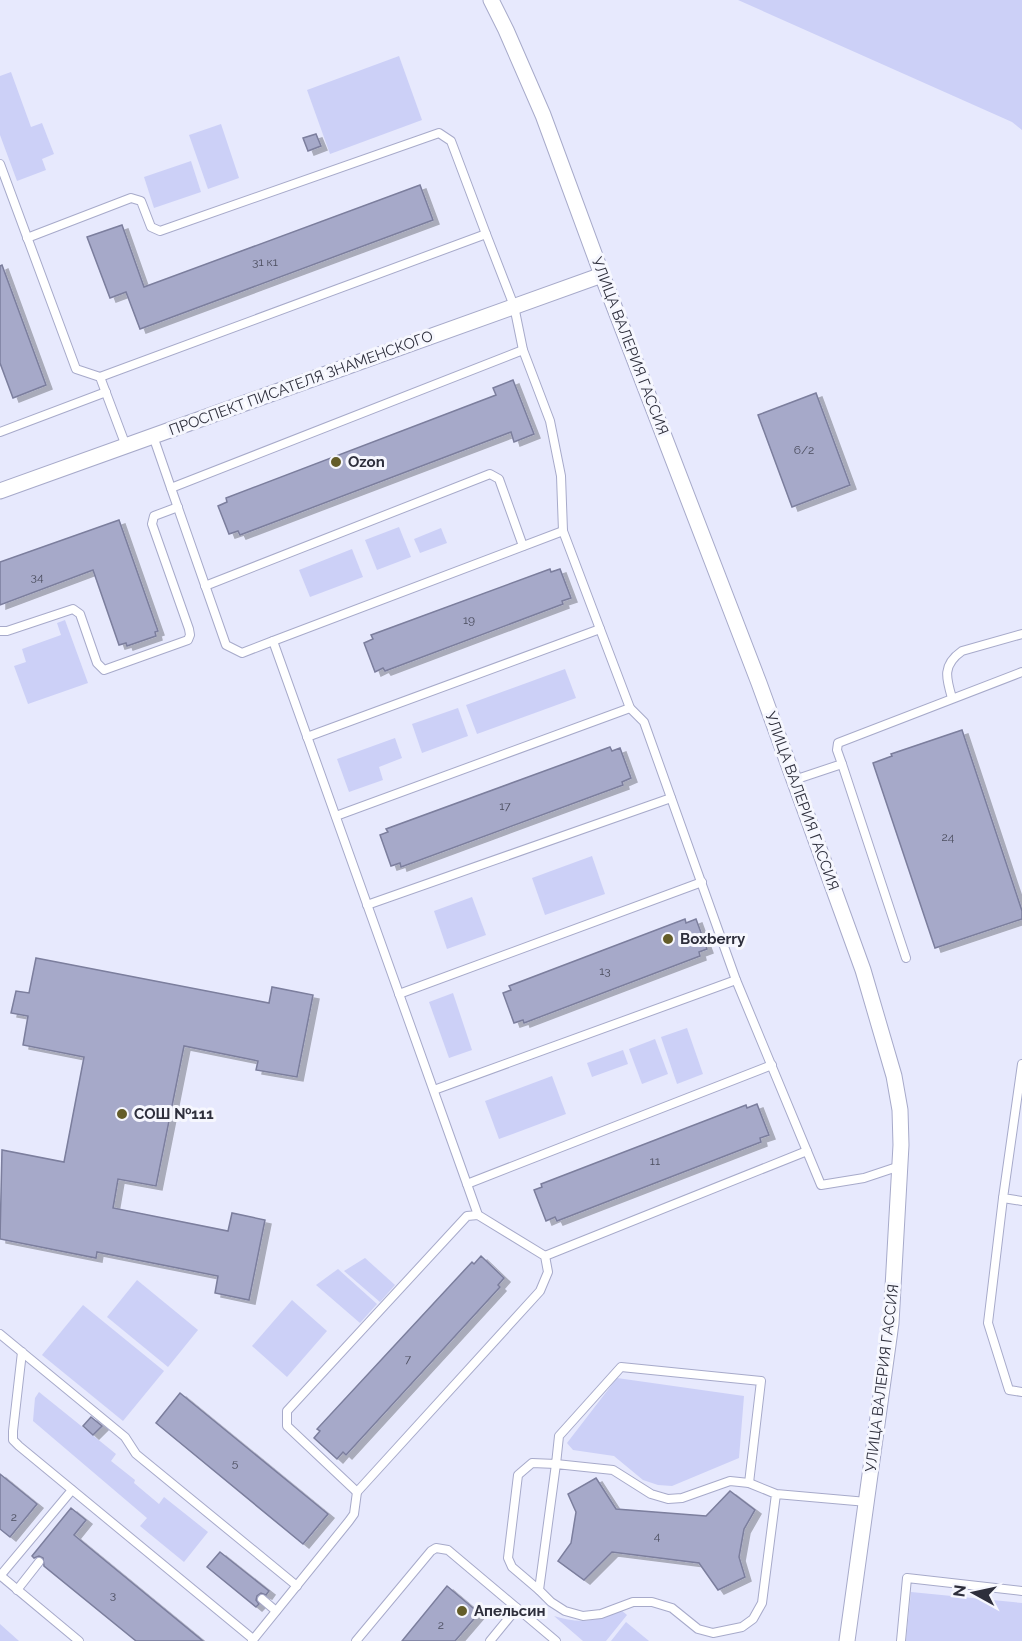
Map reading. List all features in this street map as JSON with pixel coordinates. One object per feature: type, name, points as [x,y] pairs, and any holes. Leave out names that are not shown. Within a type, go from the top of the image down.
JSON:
[{"type":"street","name":"УЛИЦА ВАЛЕРИЯ ГАССИЯ","points":[[491,0],[543,115],[794,780],[863,970],[894,1076],[900,1110],[900,1166],[891,1323],[847,1641]]},
{"type":"street","name":"ПРОСПЕКТ ПИСАТЕЛЯ ЗНАМЕНСКОГО","points":[[0,492],[602,274]]},
{"type":"lane","points":[[27,238],[131,198],[141,201],[151,227],[160,231],[439,133],[451,141],[514,306],[523,350],[550,422],[561,476],[563,531],[630,708],[644,722],[736,980],[821,1185],[864,1178],[900,1166]]},
{"type":"lane","points":[[0,165],[76,369],[100,377],[486,234]]},
{"type":"lane","points":[[171,488],[523,350]]},
{"type":"lane","points":[[100,377],[126,446]]},
{"type":"lane","points":[[0,432],[106,392]]},
{"type":"lane","points":[[153,436],[226,645],[242,653],[563,531]]},
{"type":"lane","points":[[205,586],[490,474],[499,479],[523,546]]},
{"type":"lane","points":[[0,632],[74,609],[80,614],[97,663],[104,670],[188,640],[189,628],[152,524],[154,516],[178,507]]},
{"type":"lane","points":[[307,737],[600,629]]},
{"type":"lane","points":[[952,699],[947,679],[948,667],[954,657],[962,651],[1022,634]]},
{"type":"lane","points":[[273,641],[478,1215]]},
{"type":"lane","points":[[906,958],[837,750],[838,743],[1022,672]]},
{"type":"lane","points":[[336,816],[630,708]]},
{"type":"lane","points":[[794,780],[842,764]]},
{"type":"lane","points":[[367,905],[671,798]]},
{"type":"lane","points":[[399,994],[702,882]]},
{"type":"lane","points":[[434,1090],[736,980]]},
{"type":"lane","points":[[1022,1064],[988,1323],[1009,1390],[1022,1392]]},
{"type":"lane","points":[[467,1184],[772,1065]]},
{"type":"lane","points":[[545,1256],[807,1151]]},
{"type":"lane","points":[[1003,1198],[1022,1201]]},
{"type":"lane","points":[[22,1352],[13,1440],[253,1640],[354,1514],[357,1492],[540,1291],[548,1272],[545,1256],[478,1215],[467,1216],[287,1412],[287,1426],[357,1492]]},
{"type":"lane","points":[[0,1334],[125,1437],[136,1454],[297,1586]]},
{"type":"lane","points":[[539,1590],[559,1436],[621,1367],[761,1381],[749,1483]]},
{"type":"lane","points":[[776,1494],[762,1603],[753,1619],[742,1627],[713,1633],[698,1629],[672,1608],[652,1602],[633,1602],[602,1614],[583,1616],[565,1611],[551,1602],[512,1568],[508,1558],[518,1475],[532,1463],[614,1470],[651,1494],[668,1498],[682,1498],[730,1481],[749,1483],[776,1494],[867,1502]]},
{"type":"lane","points":[[72,1490],[0,1576],[79,1641]]},
{"type":"lane","points":[[356,1641],[431,1551],[436,1548],[448,1550],[556,1641]]},
{"type":"lane","points":[[17,1590],[39,1562]]},
{"type":"lane","points":[[901,1641],[907,1578],[1022,1591]]},
{"type":"lane","points":[[262,1599],[276,1611]]},
{"type":"lane","points":[[490,1641],[517,1608]]},
{"type":"shaded area","points":[[738,0],[1022,0],[1022,130],[1012,122]]},
{"type":"shaded area","points":[[399,56],[422,120],[330,154],[307,90]]},
{"type":"shaded area","points":[[11,72],[31,127],[42,123],[54,154],[42,159],[46,170],[17,181],[0,135],[0,76]]},
{"type":"shaded area","points":[[221,124],[239,178],[208,189],[189,135]]},
{"type":"shaded area","points":[[191,161],[201,192],[154,208],[144,177]]},
{"type":"shaded area","points":[[399,527],[411,557],[377,570],[365,540]]},
{"type":"shaded area","points":[[441,528],[447,543],[420,553],[414,539]]},
{"type":"shaded area","points":[[352,549],[363,577],[310,597],[299,570]]},
{"type":"shaded area","points":[[65,620],[88,683],[28,704],[14,666],[26,662],[22,649],[61,635],[57,623]]},
{"type":"shaded area","points":[[565,669],[576,698],[477,734],[466,705]]},
{"type":"shaded area","points":[[458,708],[468,736],[422,753],[412,724]]},
{"type":"shaded area","points":[[395,738],[402,758],[379,767],[383,780],[349,792],[337,759]]},
{"type":"shaded area","points":[[592,856],[605,894],[545,915],[532,878]]},
{"type":"shaded area","points":[[472,897],[486,935],[447,949],[434,911]]},
{"type":"shaded area","points":[[453,993],[472,1050],[449,1058],[429,1002]]},
{"type":"shaded area","points":[[687,1028],[703,1074],[677,1084],[661,1037]]},
{"type":"shaded area","points":[[655,1039],[668,1074],[642,1084],[629,1049]]},
{"type":"shaded area","points":[[623,1050],[628,1064],[592,1077],[587,1063]]},
{"type":"shaded area","points":[[552,1076],[566,1114],[499,1139],[485,1101]]},
{"type":"shaded area","points":[[365,1258],[395,1285],[380,1302],[344,1271]]},
{"type":"shaded area","points":[[338,1269],[377,1304],[360,1323],[316,1285]]},
{"type":"shaded area","points":[[137,1280],[198,1330],[168,1367],[107,1317]]},
{"type":"shaded area","points":[[292,1300],[327,1331],[287,1377],[252,1346]]},
{"type":"shaded area","points":[[83,1305],[164,1371],[123,1421],[42,1355]]},
{"type":"shaded area","points":[[617,1378],[744,1396],[739,1458],[672,1486],[658,1485],[643,1480],[614,1456],[573,1450],[567,1443]]},
{"type":"shaded area","points":[[39,1392],[116,1454],[111,1461],[135,1480],[134,1483],[159,1504],[164,1497],[208,1532],[184,1562],[140,1526],[147,1518],[33,1421],[35,1398]]},
{"type":"shaded area","points":[[911,1592],[1022,1603],[1022,1641],[906,1641]]},
{"type":"shaded area","points":[[621,1610],[627,1615],[606,1641],[583,1641],[554,1616],[580,1621],[604,1617]]},
{"type":"shaded area","points":[[626,1622],[649,1641],[611,1641]]},
{"type":"shaded area","points":[[0,1624],[19,1641],[0,1641]]},
{"type":"building","points":[[316,134],[321,146],[308,151],[303,138]]},
{"type":"building","points":[[420,185],[433,220],[140,329],[126,292],[110,298],[87,237],[122,225],[144,287]]},
{"type":"building","points":[[2,265],[46,385],[13,398],[0,363],[0,266]]},
{"type":"building","points":[[513,380],[534,434],[514,442],[511,432],[240,535],[238,531],[229,534],[218,506],[227,502],[226,498],[496,395],[493,388]]},
{"type":"building","points":[[816,393],[850,485],[792,507],[758,415]]},
{"type":"building","points":[[119,520],[158,631],[155,632],[156,636],[127,646],[126,643],[119,645],[93,570],[0,605],[0,562]]},
{"type":"building","points":[[550,569],[551,572],[560,569],[571,598],[562,601],[563,604],[385,671],[383,668],[375,672],[364,643],[373,639],[371,635]]},
{"type":"building","points":[[962,730],[1022,911],[1022,919],[935,948],[873,763],[892,756],[891,754]]},
{"type":"building","points":[[610,747],[612,751],[620,748],[631,778],[622,782],[623,785],[401,867],[400,863],[391,866],[380,835],[388,832],[386,829]]},
{"type":"building","points":[[685,919],[686,923],[696,919],[707,949],[699,952],[700,956],[524,1023],[523,1020],[514,1023],[503,993],[511,990],[509,986]]},
{"type":"building","name":"СОШ №111","points":[[36,958],[269,1003],[272,987],[313,995],[297,1077],[256,1070],[258,1061],[184,1046],[156,1186],[118,1179],[113,1208],[228,1231],[232,1213],[265,1220],[249,1300],[215,1293],[218,1276],[97,1252],[96,1258],[0,1239],[2,1150],[64,1162],[84,1057],[23,1045],[28,1016],[11,1013],[16,991],[29,993]]},
{"type":"building","points":[[757,1104],[769,1135],[760,1138],[761,1142],[557,1221],[555,1217],[546,1221],[534,1190],[542,1187],[541,1184],[746,1105],[747,1108]]},
{"type":"building","points":[[481,1256],[504,1278],[498,1285],[500,1287],[346,1455],[343,1452],[337,1459],[314,1438],[320,1431],[317,1429],[472,1262],[474,1264]]},
{"type":"building","points":[[180,1393],[328,1514],[303,1544],[156,1423]]},
{"type":"building","points":[[91,1417],[102,1426],[93,1435],[83,1426]]},
{"type":"building","points":[[0,1474],[37,1504],[10,1537],[0,1529]]},
{"type":"building","points":[[596,1478],[616,1509],[706,1516],[730,1491],[755,1510],[744,1529],[739,1557],[745,1577],[718,1590],[699,1563],[612,1552],[584,1580],[558,1561],[571,1543],[576,1512],[568,1494]]},
{"type":"building","points":[[71,1508],[86,1520],[74,1535],[203,1641],[136,1641],[44,1566],[43,1558],[32,1556]]},
{"type":"building","points":[[220,1552],[269,1591],[266,1595],[261,1593],[257,1596],[256,1600],[259,1604],[256,1607],[207,1567]]},
{"type":"building","points":[[447,1586],[479,1613],[455,1641],[402,1641]]},
{"type":"place","name":"Ozon","points":[[336,462]]},
{"type":"place","name":"Boxberry","points":[[668,939]]},
{"type":"place","name":"СОШ №111","points":[[122,1114]]},
{"type":"place","name":"Апельсин","points":[[462,1611]]}]
